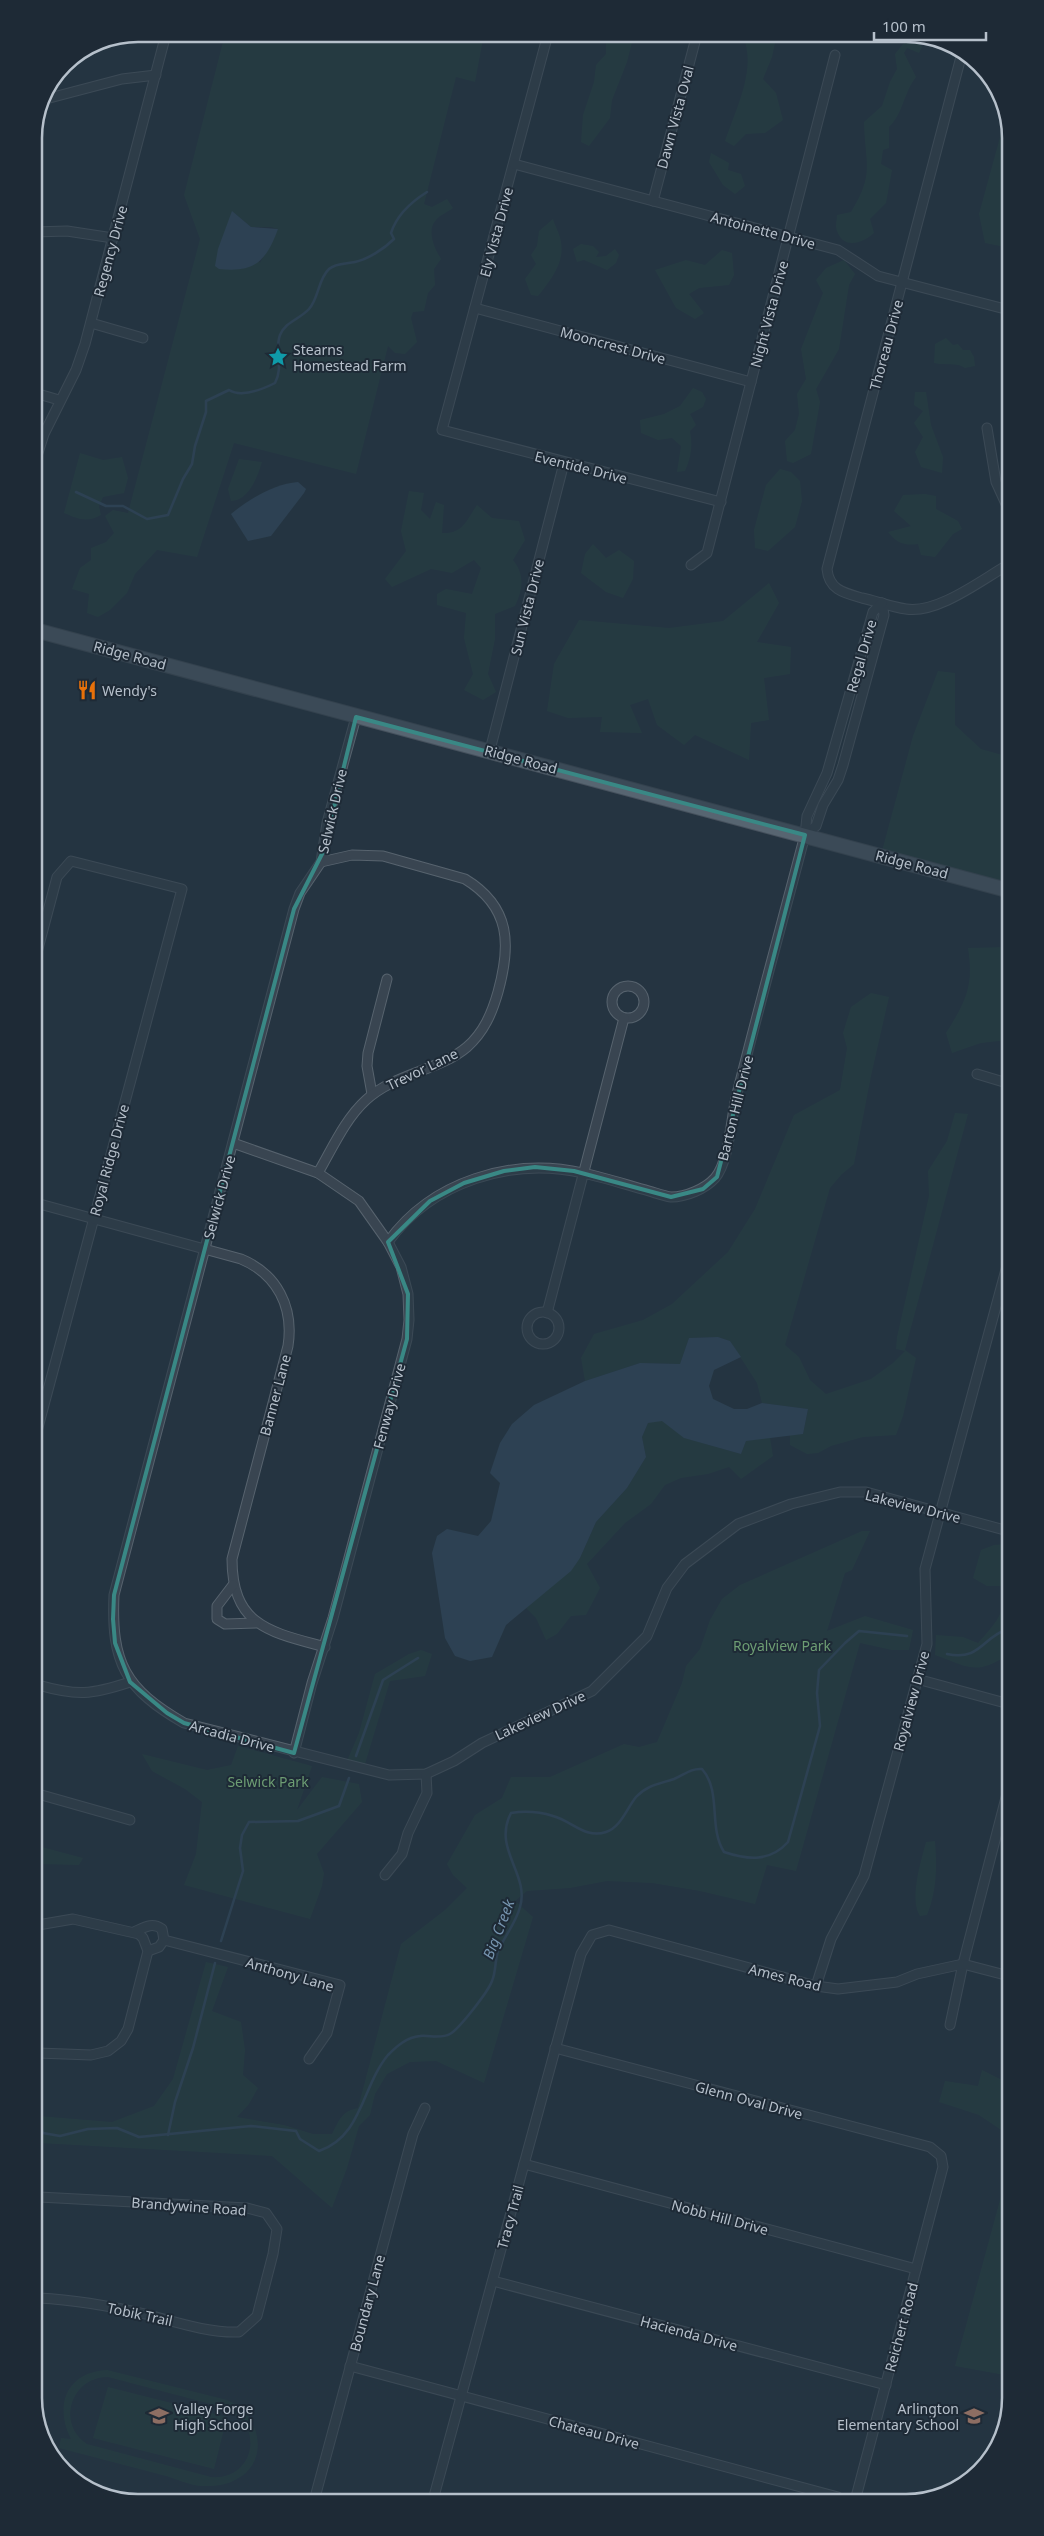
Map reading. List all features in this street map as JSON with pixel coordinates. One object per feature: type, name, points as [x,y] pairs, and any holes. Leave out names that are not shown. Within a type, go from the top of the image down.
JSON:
[{"type":"main road","name":"Ridge Road","points":[[43,632],[356,717],[490,750],[1002,889]]},
{"type":"street","name":"Regency Drive","points":[[43,442],[59,400],[76,370],[91,323],[164,43]]},
{"type":"street","name":"Ely Vista Drive","points":[[442,430],[546,43]]},
{"type":"street","name":"Dawn Vista Oval","points":[[653,201],[695,43]]},
{"type":"street","name":"Night Vista Drive","points":[[691,565],[707,553],[835,55]]},
{"type":"street","name":"Thoreau Drive","points":[[960,59],[827,569],[830,581],[836,589],[907,610],[924,608],[945,601],[1002,568]]},
{"type":"street","points":[[51,98],[122,79],[156,75]]},
{"type":"street","name":"Antoinette Drive","points":[[514,164],[838,250],[868,272],[902,283],[1002,308]]},
{"type":"street","points":[[43,232],[67,231],[113,238]]},
{"type":"street","name":"Mooncrest Drive","points":[[475,308],[751,382]]},
{"type":"street","points":[[91,323],[143,338]]},
{"type":"street","points":[[43,395],[59,400]]},
{"type":"street","points":[[987,428],[996,482],[1002,495]]},
{"type":"street","name":"Eventide Drive","points":[[442,430],[721,502]]},
{"type":"street","name":"Sun Vista Drive","points":[[490,750],[564,463]]},
{"type":"street","name":"Regal Drive","points":[[805,835],[807,816],[828,774],[873,612],[882,603]]},
{"type":"street","name":"Regal Drive","points":[[805,835],[816,826],[823,805],[838,780],[884,615],[882,603]]},
{"type":"street","name":"Selwick Drive","points":[[130,1682],[115,1643],[112,1619],[114,1595],[294,908],[300,893],[321,862],[327,823],[356,717]]},
{"type":"street","points":[[838,737],[850,740]]},
{"type":"street","name":"Barton Hill Drive","points":[[388,1242],[402,1225],[430,1201],[477,1178],[525,1168],[547,1168],[584,1173],[671,1197],[703,1189],[717,1177],[724,1158],[735,1100],[805,835]]},
{"type":"street","name":"Trevor Lane","points":[[318,1173],[352,1116],[372,1094],[412,1072],[456,1054],[466,1047],[484,1028],[493,1008],[506,957],[507,944],[503,924],[494,905],[476,886],[452,874],[383,856],[368,854],[321,862]]},
{"type":"street","name":"Royal Ridge Drive","points":[[42,1410],[182,889],[70,861],[57,877],[43,931]]},
{"type":"street","points":[[372,1094],[367,1066],[368,1052],[387,979]]},
{"type":"street","points":[[547,1312],[624,1018]]},
{"type":"street","points":[[977,1074],[1002,1082]]},
{"type":"street","name":"Fenway Drive","points":[[233,1143],[318,1173],[359,1201],[388,1242],[400,1267],[408,1294],[408,1330],[325,1647],[312,1683],[294,1752]]},
{"type":"street","name":"Banner Lane","points":[[43,1205],[240,1259],[264,1272],[273,1281],[283,1297],[290,1323],[288,1346],[232,1559],[233,1585],[243,1606],[256,1623],[279,1634],[325,1647]]},
{"type":"street","name":"Royalview Drive","points":[[816,1986],[832,1939],[864,1876],[927,1644],[925,1569],[1002,1284]]},
{"type":"street","name":"Lakeview Drive","points":[[294,1752],[388,1775],[426,1774],[482,1743],[592,1691],[647,1636],[667,1588],[685,1564],[738,1524],[791,1504],[840,1492],[866,1492],[1002,1528]]},
{"type":"street","name":"Banner Lane","points":[[233,1585],[217,1606],[217,1619],[225,1624],[256,1623]]},
{"type":"street","points":[[917,1679],[1002,1702]]},
{"type":"street","points":[[42,1686],[65,1693],[86,1694],[130,1682]]},
{"type":"street","name":"Arcadia Drive","points":[[130,1682],[161,1708],[184,1723],[294,1752]]},
{"type":"street","points":[[385,1875],[402,1854],[408,1833],[427,1793],[426,1774]]},
{"type":"street","points":[[42,1795],[130,1820]]},
{"type":"street","points":[[950,2025],[963,1964],[1002,1813]]},
{"type":"street","points":[[42,1924],[73,1919],[134,1932],[143,1938],[148,1950],[128,2029],[121,2041],[108,2051],[91,2056],[42,2053]]},
{"type":"street","points":[[134,1932],[151,1924],[162,1929],[164,1940],[159,1947],[148,1950]]},
{"type":"street","name":"Ames Road","points":[[592,1935],[609,1930],[816,1986],[838,1989],[897,1982],[917,1974],[963,1964],[1002,1974]]},
{"type":"street","name":"Tracy Trail","points":[[435,2493],[581,1954],[592,1935]]},
{"type":"street","name":"Anthony Lane","points":[[164,1940],[340,1985],[327,2033],[309,2059]]},
{"type":"street","name":"Glenn Oval Drive","points":[[556,2048],[930,2147],[941,2156]]},
{"type":"street","name":"Boundary Lane","points":[[316,2493],[413,2134],[425,2108]]},
{"type":"street","name":"Reichert Road","points":[[857,2494],[944,2167],[941,2156]]},
{"type":"street","name":"Nobb Hill Drive","points":[[524,2164],[916,2269]]},
{"type":"street","name":"Brandywine Road","points":[[42,2197],[247,2208],[266,2213],[277,2229],[273,2254],[257,2316],[240,2332]]},
{"type":"street","name":"Hacienda Drive","points":[[492,2281],[886,2385]]},
{"type":"street","name":"Tobik Trail","points":[[42,2298],[71,2300],[134,2312],[221,2333],[240,2332]]},
{"type":"street","name":"Chateau Drive","points":[[350,2366],[826,2494]]},
{"type":"highlighted area","points":[[356,717],[805,835],[717,1177],[703,1189],[671,1197],[574,1171],[535,1167],[504,1171],[464,1183],[430,1201],[388,1242],[408,1294],[407,1339],[294,1753],[184,1723],[167,1713],[130,1682],[115,1643],[113,1619],[114,1595],[294,909],[323,852]]},
{"type":"green space","name":"Stearns Homestead Farm","points":[[223,43],[482,43],[475,82],[456,77],[424,204],[432,207],[447,199],[453,208],[438,218],[433,224],[432,235],[434,245],[441,259],[434,269],[435,285],[428,293],[424,311],[413,312],[411,318],[417,342],[405,354],[395,353],[388,346],[356,474],[234,443],[197,557],[157,550],[135,574],[127,593],[110,610],[98,617],[87,613],[89,594],[72,589],[80,568],[91,560],[91,548],[106,542],[114,533],[105,516],[113,510],[128,513],[200,239],[184,195]],"holes":[[[232,211],[251,227],[278,229],[260,263]]]},
{"type":"green space","points":[[606,43],[632,43],[627,62],[612,100],[610,118],[589,146],[581,142],[583,115],[594,82],[596,65],[606,54]]},
{"type":"green space","points":[[745,43],[775,43],[772,57],[763,79],[776,93],[783,120],[765,133],[746,134],[734,146],[725,141],[744,88],[748,60]]},
{"type":"green space","points":[[903,44],[920,44],[922,47],[919,53],[907,48],[904,53],[916,77],[894,122],[889,127],[889,148],[883,150],[881,164],[892,170],[886,203],[870,219],[874,233],[860,242],[849,243],[840,237],[837,231],[837,215],[851,212],[863,188],[867,168],[864,122],[882,106],[890,82],[897,69],[895,54]]},
{"type":"green space","points":[[1001,132],[1002,246],[985,243],[979,214]]},
{"type":"green space","points":[[711,153],[729,163],[728,170],[741,174],[745,186],[735,194],[723,185],[709,162]]},
{"type":"green space","points":[[553,219],[562,250],[559,264],[552,278],[538,296],[531,295],[525,279],[536,264],[531,255],[537,246],[539,231]]},
{"type":"green space","points":[[581,244],[593,246],[599,252],[596,257],[606,256],[615,249],[619,255],[616,263],[607,270],[584,260],[577,262],[573,249]]},
{"type":"green space","points":[[722,250],[732,253],[734,275],[729,285],[699,288],[689,294],[704,313],[695,319],[676,308],[655,270],[686,260],[705,265]]},
{"type":"green space","points":[[844,260],[855,274],[849,285],[839,349],[816,389],[820,402],[811,454],[793,463],[787,461],[785,441],[795,430],[799,414],[797,394],[806,379],[801,349],[823,293],[816,280],[826,268]]},
{"type":"green space","points":[[946,338],[953,345],[958,344],[963,350],[970,350],[974,357],[975,366],[965,368],[958,365],[934,363],[935,344]]},
{"type":"green space","points":[[693,388],[702,392],[706,399],[703,407],[690,414],[696,425],[690,431],[690,456],[685,471],[677,472],[681,446],[672,438],[658,440],[641,433],[640,420],[664,414],[680,406]]},
{"type":"green space","points":[[915,392],[926,392],[931,425],[943,457],[942,473],[921,467],[915,452],[923,437],[914,423],[923,411],[914,405]]},
{"type":"green space","points":[[80,453],[103,460],[122,457],[128,478],[124,493],[103,497],[99,506],[101,515],[91,519],[78,518],[64,513]]},
{"type":"green space","points":[[239,459],[262,462],[258,475],[251,487],[243,497],[231,501],[228,489]]},
{"type":"green space","points":[[780,469],[791,472],[800,481],[802,501],[795,527],[768,551],[755,548],[754,530],[766,485]]},
{"type":"green space","points":[[409,491],[424,493],[421,510],[430,519],[436,502],[444,505],[442,533],[449,533],[459,529],[467,521],[477,505],[492,518],[519,521],[525,540],[513,560],[520,571],[522,582],[520,594],[515,606],[495,614],[495,639],[488,674],[496,692],[483,700],[464,690],[473,674],[464,638],[466,613],[437,605],[437,594],[446,589],[472,594],[481,568],[474,560],[452,573],[431,569],[392,587],[385,579],[406,551],[401,531]]},
{"type":"green space","points":[[925,494],[936,496],[936,509],[958,521],[962,529],[953,534],[935,557],[921,555],[918,544],[909,545],[901,543],[888,532],[911,526],[894,511],[903,495]]},
{"type":"green space","points":[[593,544],[606,558],[619,550],[634,561],[633,579],[623,598],[606,592],[581,573],[585,554]]},
{"type":"green space","points":[[769,583],[779,603],[757,642],[791,647],[790,674],[764,678],[769,720],[751,723],[749,760],[695,735],[684,745],[657,725],[648,699],[630,705],[642,733],[600,732],[602,717],[568,718],[547,711],[554,664],[579,620],[669,628],[723,621]]},
{"type":"green space","points":[[938,671],[955,673],[955,725],[981,749],[1002,755],[1002,883],[882,851],[913,736]]},
{"type":"green space","points":[[1002,947],[1002,1041],[981,1043],[952,1053],[946,1033],[959,1012],[967,993],[970,973],[968,948]]},
{"type":"green space","points":[[871,993],[889,997],[854,1164],[830,1188],[785,1345],[799,1357],[810,1380],[826,1394],[871,1379],[893,1363],[905,1351],[896,1349],[897,1337],[929,1196],[928,1171],[947,1141],[955,1113],[968,1114],[905,1350],[916,1358],[903,1416],[896,1435],[863,1437],[831,1446],[818,1453],[807,1454],[790,1445],[790,1435],[803,1434],[808,1409],[762,1403],[757,1383],[730,1341],[718,1337],[689,1338],[680,1364],[640,1363],[585,1381],[581,1358],[594,1334],[643,1320],[672,1304],[728,1252],[755,1209],[794,1115],[840,1090],[847,1048],[843,1033],[851,1007]]},
{"type":"green space","points":[[662,1420],[685,1438],[741,1454],[746,1441],[770,1437],[773,1456],[741,1479],[729,1467],[708,1474],[681,1478],[665,1485],[651,1504],[625,1523],[587,1564],[600,1588],[586,1615],[571,1616],[557,1634],[546,1640],[536,1618],[526,1608],[580,1558],[596,1522],[627,1488],[646,1457],[642,1437],[648,1423]]},
{"type":"green space","name":"Royalview Park","points":[[862,1531],[870,1531],[852,1570],[845,1573],[827,1631],[865,1616],[913,1630],[909,1650],[892,1650],[860,1643],[796,1871],[767,1865],[755,1904],[700,1891],[652,1883],[607,1881],[570,1888],[527,1891],[515,1901],[533,1917],[484,2083],[436,2061],[410,2062],[387,2074],[375,2094],[370,2115],[359,2126],[347,2168],[332,2208],[272,2156],[42,2143],[42,2116],[112,2122],[154,2106],[173,2079],[206,1962],[228,1967],[212,2011],[241,2022],[245,2050],[243,2075],[258,2088],[249,2104],[237,2117],[284,2125],[313,2134],[332,2134],[339,2120],[348,2111],[358,2108],[401,1944],[445,1910],[467,1888],[453,1875],[447,1864],[475,1815],[502,1798],[511,1777],[550,1777],[624,1744],[639,1747],[657,1742],[682,1683],[686,1666],[700,1649],[710,1620],[722,1599],[740,1585]]},
{"type":"green space","points":[[1002,1544],[1002,1586],[987,1586],[973,1578],[981,1550]]},
{"type":"green space","points":[[1002,1609],[1002,1659],[987,1666],[972,1667],[964,1666],[935,1655],[936,1635],[963,1637],[978,1643],[994,1624]]},
{"type":"green space","points":[[421,1650],[432,1654],[425,1676],[390,1681],[365,1764],[347,1761],[359,1733],[375,1674],[409,1654]]},
{"type":"green space","name":"Selwick Park","points":[[238,1746],[312,1766],[297,1810],[322,1777],[359,1784],[362,1802],[317,1854],[324,1873],[322,1886],[310,1919],[184,1885],[196,1854],[202,1802],[185,1789],[152,1771],[142,1754],[207,1770],[231,1765]]},
{"type":"green space","points":[[935,1841],[936,1869],[933,1897],[927,1915],[920,1916],[916,1900],[919,1869],[926,1842]]},
{"type":"green space","points":[[42,1847],[83,1858],[79,1865],[42,1864]]},
{"type":"green space","points":[[982,2070],[1002,2080],[1002,2131],[979,2115],[939,2102],[945,2081],[978,2086]]},
{"type":"green space","points":[[1002,2193],[1002,2375],[955,2366]]},
{"type":"green space","points":[[107,2370],[227,2400],[238,2406],[254,2426],[257,2450],[254,2462],[247,2472],[231,2482],[203,2486],[193,2485],[167,2476],[59,2448],[61,2438],[71,2439],[64,2415],[64,2403],[67,2393],[73,2384],[93,2372]],"holes":[[[108,2377],[226,2408],[239,2416],[247,2427],[250,2438],[250,2450],[245,2461],[237,2470],[226,2476],[211,2477],[87,2444],[77,2435],[72,2425],[70,2414],[72,2403],[77,2393],[85,2385],[95,2379]]]},
{"type":"green space","points":[[108,2387],[227,2417],[214,2469],[93,2438]]},
{"type":"water","points":[[232,211],[251,227],[278,229],[269,249],[258,263],[242,269],[219,269],[215,266],[218,249]]},
{"type":"water","points":[[298,482],[306,489],[304,493],[271,536],[248,541],[231,514],[262,493],[289,483]]},
{"type":"water","points":[[718,1337],[730,1341],[741,1357],[714,1370],[709,1386],[713,1399],[734,1409],[747,1409],[762,1403],[808,1409],[803,1434],[746,1441],[741,1454],[684,1438],[662,1421],[648,1423],[642,1437],[646,1457],[627,1488],[596,1522],[580,1558],[571,1571],[506,1625],[492,1657],[470,1661],[455,1656],[445,1638],[432,1553],[437,1536],[447,1529],[478,1536],[491,1521],[500,1483],[490,1473],[500,1443],[512,1424],[534,1405],[585,1381],[640,1363],[680,1364],[689,1338]]},
{"type":"waterway","points":[[76,492],[106,506],[123,506],[147,519],[168,515],[183,479],[192,464],[195,446],[206,412],[206,401],[229,390],[246,393],[275,383],[279,371],[278,341],[280,335],[285,327],[312,305],[325,273],[335,266],[360,261],[386,246],[394,239],[391,233],[401,214],[410,204],[427,192]]},
{"type":"waterway","name":"Big Creek","points":[[42,2131],[60,2136],[88,2129],[117,2128],[139,2137],[251,2126],[296,2131],[300,2139],[319,2151],[333,2144],[353,2123],[379,2067],[388,2055],[399,2045],[411,2038],[450,2034],[466,2018],[492,1981],[498,1951],[518,1913],[522,1895],[506,1838],[506,1826],[511,1813],[527,1812],[553,1816],[585,1831],[598,1834],[611,1830],[616,1826],[636,1797],[644,1790],[691,1771],[702,1769],[712,1788],[717,1832],[724,1852],[750,1858],[758,1858],[774,1853],[788,1842],[820,1726],[817,1693],[819,1670],[859,1631],[907,1636]]},
{"type":"waterway","name":"Big Creek","points":[[947,1654],[967,1654],[1002,1632]]},
{"type":"waterway","points":[[356,1756],[383,1680],[418,1658]]},
{"type":"waterway","points":[[221,1941],[243,1871],[240,1848],[242,1835],[249,1822],[298,1821],[339,1806],[349,1778]]},
{"type":"waterway","points":[[168,2135],[175,2102],[193,2048],[215,1963]]},
{"type":"place","name":"Stearns Homestead Farm","points":[[278,357]]},
{"type":"place","name":"Wendy's","points":[[87,690]]},
{"type":"place","name":"Valley Forge High School","points":[[159,2416]]},
{"type":"place","name":"Arlington Elementary School","points":[[974,2416]]}]
